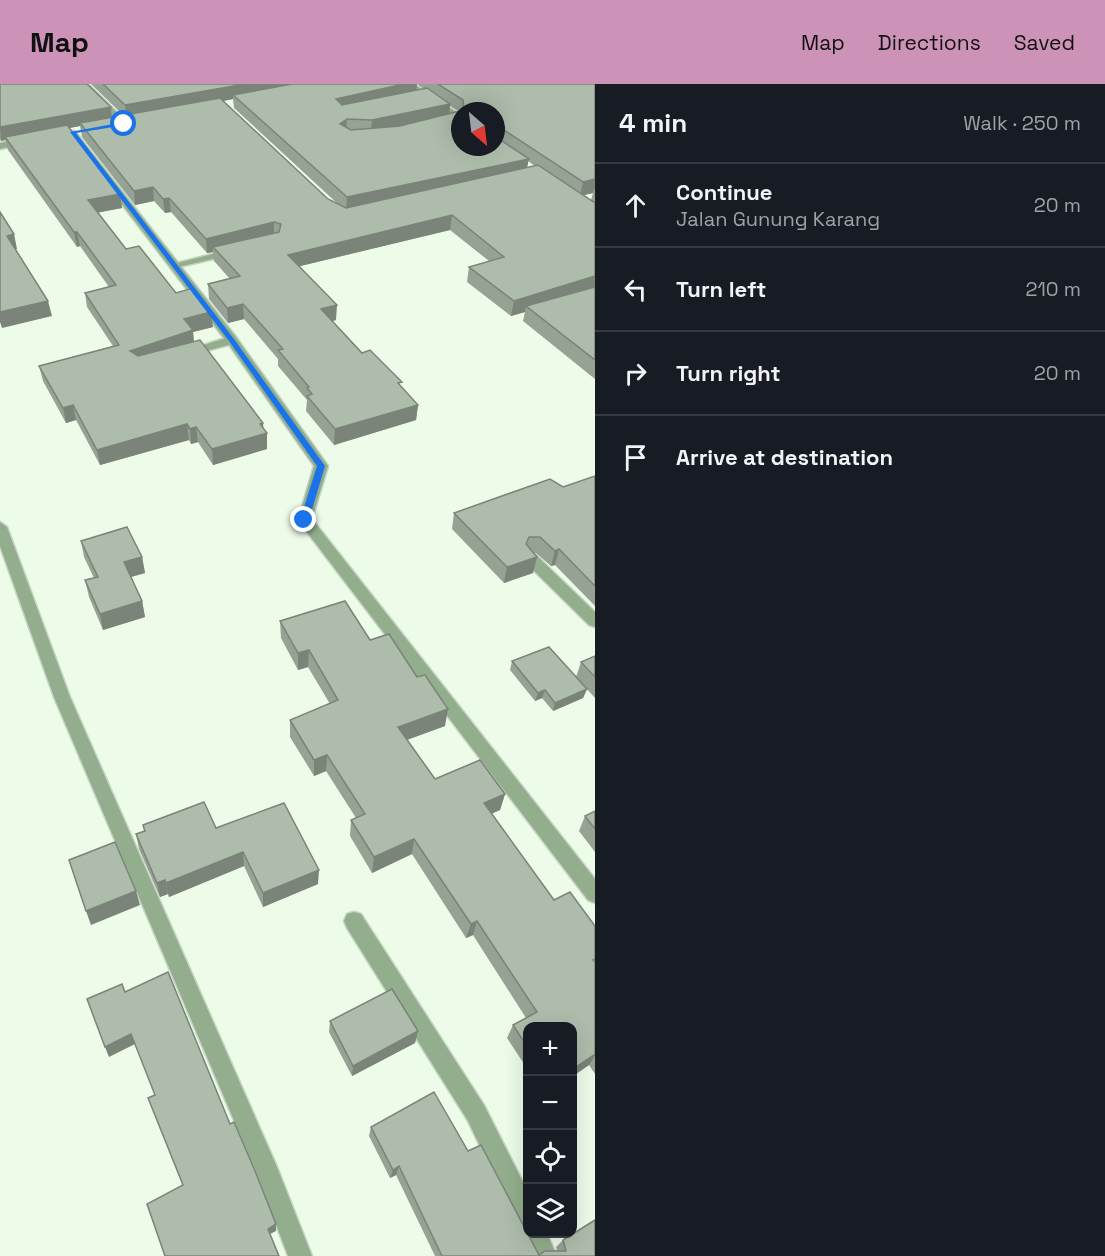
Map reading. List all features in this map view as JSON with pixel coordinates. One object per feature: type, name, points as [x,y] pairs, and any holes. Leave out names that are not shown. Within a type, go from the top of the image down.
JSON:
[{"type":"street","points":[[83,84],[124,124]]},
{"type":"street","points":[[410,84],[451,113]]},
{"type":"street","points":[[416,99],[427,96]]},
{"type":"street","points":[[114,126],[135,122]]},
{"type":"street","points":[[72,133],[232,340],[275,404],[321,466],[304,520],[595,894]]},
{"type":"street","points":[[0,146],[41,138]]},
{"type":"street","points":[[174,265],[252,247]]},
{"type":"street","points":[[174,356],[232,340]]},
{"type":"street","points":[[0,527],[62,697],[269,1175],[300,1256]]},
{"type":"street","points":[[531,558],[595,621]]},
{"type":"street","points":[[354,921],[476,1113],[523,1209]]},
{"type":"street","points":[[536,1238],[545,1256]]},
{"type":"building","points":[[0,84],[87,84],[111,107],[0,127]]},
{"type":"building","points":[[103,84],[245,84],[125,105]]},
{"type":"building","points":[[292,84],[404,84],[336,99],[342,105],[427,88],[450,104],[372,120],[347,119],[340,124],[351,130],[400,126],[451,113],[451,156],[505,156],[505,143],[529,159],[347,197],[233,95]]},
{"type":"building","points":[[438,84],[595,84],[595,179],[583,182],[505,131],[505,102],[463,102]]},
{"type":"building","points":[[220,98],[328,199],[346,208],[538,165],[595,203],[595,276],[514,301],[469,267],[504,257],[452,215],[288,255],[337,305],[321,309],[362,353],[370,350],[402,382],[398,383],[418,405],[335,429],[307,396],[312,394],[307,388],[309,387],[278,350],[283,349],[243,304],[227,308],[208,284],[240,276],[213,247],[279,232],[281,224],[274,222],[206,239],[169,198],[163,199],[153,187],[134,191],[80,123]]},
{"type":"building","points":[[67,125],[120,194],[88,200],[126,249],[139,246],[176,293],[193,288],[211,312],[184,319],[193,330],[130,351],[138,356],[200,340],[263,423],[260,424],[267,433],[212,449],[196,427],[190,429],[187,424],[97,450],[73,405],[63,408],[39,366],[119,345],[85,293],[116,285],[5,137]]},
{"type":"building","points":[[0,212],[14,234],[7,236],[48,301],[0,312]]},
{"type":"building","points":[[595,287],[595,360],[526,306]]},
{"type":"building","points":[[595,476],[595,586],[559,549],[555,551],[540,537],[529,537],[526,544],[537,557],[507,567],[454,513],[550,479],[563,487]]},
{"type":"building","points":[[127,527],[142,557],[124,562],[142,601],[100,614],[85,580],[98,577],[81,541]]},
{"type":"building","points":[[345,601],[370,640],[389,634],[417,677],[425,675],[448,709],[398,727],[435,779],[480,760],[505,794],[484,803],[554,900],[570,892],[595,926],[595,959],[593,960],[595,962],[595,1054],[577,1066],[577,1022],[523,1022],[523,1040],[513,1025],[537,1012],[477,921],[471,924],[414,839],[374,857],[351,820],[365,814],[327,755],[314,760],[290,720],[338,700],[309,650],[298,653],[280,621]]},
{"type":"building","points":[[549,647],[587,689],[555,703],[545,690],[538,693],[512,661]]},
{"type":"building","points":[[595,656],[595,677],[581,662]]},
{"type":"building","points":[[204,802],[216,828],[284,803],[319,870],[263,893],[243,852],[166,883],[165,880],[157,883],[136,834],[145,831],[143,825]]},
{"type":"building","points":[[595,811],[595,829],[585,816]]},
{"type":"building","points":[[115,842],[136,891],[86,911],[69,860]]},
{"type":"building","points":[[168,972],[230,1124],[234,1122],[276,1224],[268,1229],[279,1256],[165,1256],[147,1204],[183,1185],[148,1098],[155,1095],[131,1034],[105,1047],[87,999],[122,984],[125,992]]},
{"type":"building","points":[[392,989],[418,1031],[353,1066],[330,1021]]},
{"type":"building","points":[[434,1092],[468,1151],[481,1145],[523,1225],[523,1238],[530,1238],[539,1255],[545,1251],[566,1251],[563,1240],[577,1238],[577,1231],[595,1220],[595,1256],[442,1256],[399,1166],[393,1170],[371,1127]]},
{"type":"route","points":[[124,124],[72,132],[232,340],[275,404],[321,466],[304,520]]}]
